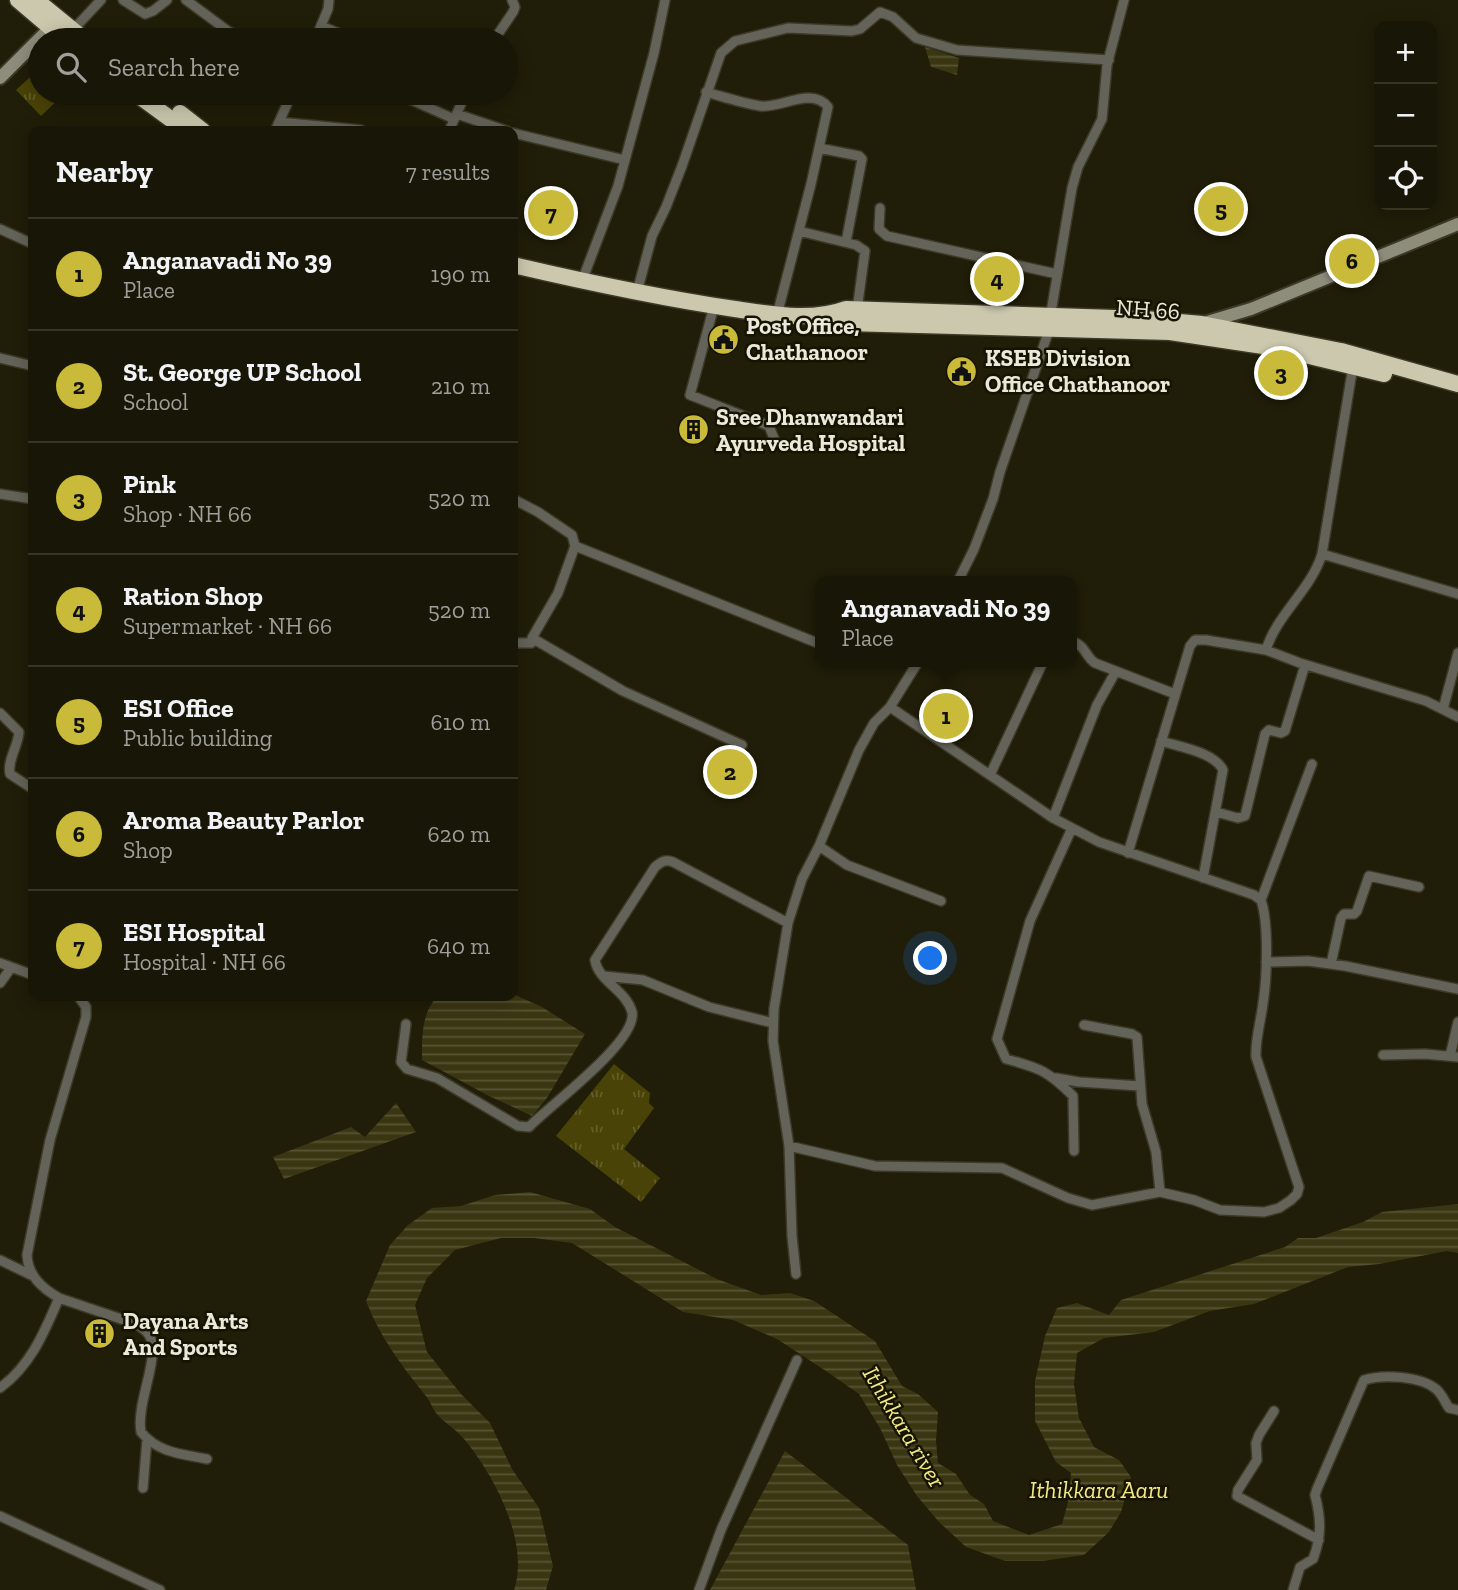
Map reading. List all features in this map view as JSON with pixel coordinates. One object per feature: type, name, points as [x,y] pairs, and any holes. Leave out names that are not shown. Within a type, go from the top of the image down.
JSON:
[{"type":"highway","points":[[18,0],[55,23]]},
{"type":"highway","points":[[36,0],[61,28]]},
{"type":"highway","points":[[151,105],[180,126]]},
{"type":"highway","points":[[169,105],[196,126]]},
{"type":"highway","name":"NH 66","points":[[518,266],[638,292],[777,314],[829,315],[846,309],[1050,321],[1170,332],[1276,348],[1458,394]]},
{"type":"highway","name":"NH 66","points":[[829,315],[847,323],[1145,319],[1202,324],[1341,351],[1458,384]]},
{"type":"main road","points":[[50,28],[55,23]]},
{"type":"main road","points":[[0,78],[28,50]]},
{"type":"main road","points":[[1202,324],[1251,309],[1458,224]]},
{"type":"main road","points":[[1238,330],[1251,309]]},
{"type":"street","points":[[80,28],[101,0]]},
{"type":"street","points":[[123,0],[145,14],[167,0]]},
{"type":"street","points":[[186,0],[224,28]]},
{"type":"street","points":[[502,28],[515,7],[512,0]]},
{"type":"street","points":[[582,281],[618,186],[654,53],[665,0]]},
{"type":"street","points":[[960,576],[993,499],[1050,321],[1075,177],[1101,119],[1109,60],[1124,0]]},
{"type":"street","points":[[326,28],[321,26],[330,3]]},
{"type":"street","points":[[638,292],[652,236],[670,197],[721,53],[735,41],[788,28],[852,31],[860,29],[880,12],[894,17],[916,38],[957,50],[1109,60]]},
{"type":"street","points":[[706,92],[759,106],[809,98],[823,102],[828,107],[777,314]]},
{"type":"street","points":[[277,126],[287,105]]},
{"type":"street","points":[[426,105],[488,126]]},
{"type":"street","points":[[452,126],[461,105]]},
{"type":"street","points":[[518,134],[625,160]]},
{"type":"street","points":[[819,148],[859,156],[862,159],[846,242]]},
{"type":"street","points":[[880,208],[879,229],[887,236],[1057,274]]},
{"type":"street","points":[[0,229],[28,242]]},
{"type":"street","points":[[799,231],[862,247],[866,254],[857,310]]},
{"type":"street","points":[[714,306],[690,396],[768,426],[775,441]]},
{"type":"street","points":[[0,358],[28,365]]},
{"type":"street","points":[[1266,650],[1273,632],[1314,574],[1322,554],[1353,366]]},
{"type":"street","points":[[0,494],[28,498]]},
{"type":"street","points":[[518,502],[572,535],[575,546],[558,593],[531,643],[518,643]]},
{"type":"street","points":[[575,546],[815,641]]},
{"type":"street","points":[[1322,554],[1458,594]]},
{"type":"street","points":[[533,638],[623,691],[742,745]]},
{"type":"street","points":[[1128,853],[1193,641],[1206,640],[1266,650],[1305,665],[1426,701],[1458,717]]},
{"type":"street","points":[[1077,643],[1084,646],[1091,661],[1175,694]]},
{"type":"street","points":[[1443,709],[1458,653]]},
{"type":"street","points":[[1216,812],[1238,818],[1245,816],[1265,734],[1269,730],[1285,732],[1305,665]]},
{"type":"street","points":[[796,1274],[789,1146],[773,1023],[788,923],[802,879],[819,846],[859,750],[874,723],[890,707],[916,667]]},
{"type":"street","points":[[990,775],[1041,667]]},
{"type":"street","points":[[1054,818],[1097,705],[1116,671]]},
{"type":"street","points":[[890,707],[1072,828],[1099,842],[1254,895],[1261,900]]},
{"type":"street","points":[[0,713],[19,732],[8,769],[10,774],[28,786]]},
{"type":"street","points":[[1161,741],[1209,757],[1221,765],[1224,776],[1203,878]]},
{"type":"street","points":[[789,1146],[875,1166],[1002,1168],[1082,1204],[1093,1205],[1160,1192],[1194,1200],[1220,1210],[1251,1213],[1279,1208],[1297,1194],[1299,1187],[1256,1057],[1256,1038],[1266,984],[1264,913],[1261,900],[1312,764]]},
{"type":"street","points":[[1072,828],[1030,921],[997,1039],[1006,1059],[1042,1069],[1073,1096],[1073,1151]]},
{"type":"street","points":[[819,846],[847,865],[941,901]]},
{"type":"street","points":[[406,1024],[401,1062],[407,1069],[436,1078],[518,1126],[529,1126],[609,1057],[629,1029],[632,1018],[625,997],[595,964],[597,956],[654,867],[665,860],[673,862],[788,923]]},
{"type":"street","points":[[1331,964],[1341,918],[1344,914],[1357,911],[1369,876],[1419,887]]},
{"type":"street","points":[[1266,962],[1308,961],[1331,964],[1458,989]]},
{"type":"street","points":[[0,963],[28,973]]},
{"type":"street","points":[[0,983],[11,968]]},
{"type":"street","points":[[604,976],[643,980],[709,1007],[773,1023]]},
{"type":"street","points":[[31,1275],[27,1255],[50,1140],[86,1017],[86,1007],[82,1001]]},
{"type":"street","points":[[1383,1055],[1454,1056],[1458,1022]]},
{"type":"street","points":[[1084,1025],[1135,1035],[1138,1040],[1142,1104],[1156,1152],[1160,1192]]},
{"type":"street","points":[[1054,1077],[1079,1083],[1140,1086]]},
{"type":"street","points":[[0,1260],[31,1275],[49,1292],[60,1298],[136,1324],[146,1331],[151,1338],[152,1350],[141,1432],[155,1446],[207,1459]]},
{"type":"street","points":[[0,1388],[16,1376],[32,1357],[60,1298]]},
{"type":"street","points":[[699,1590],[722,1530],[797,1360]]},
{"type":"street","points":[[1293,1590],[1300,1567],[1313,1559],[1320,1540],[1321,1527],[1315,1495],[1317,1489],[1364,1380],[1382,1377],[1414,1380],[1436,1389],[1449,1408],[1458,1410]]},
{"type":"street","points":[[1274,1411],[1259,1435],[1256,1443],[1257,1460],[1237,1496],[1320,1540]]},
{"type":"street","points":[[143,1488],[147,1439]]},
{"type":"street","points":[[0,1516],[160,1590]]},
{"type":"green space","points":[[28,79],[28,102],[16,90]]},
{"type":"green space","points":[[30,105],[52,105],[41,116]]},
{"type":"green space","points":[[614,1064],[650,1093],[649,1103],[654,1108],[624,1149],[660,1178],[641,1202],[556,1136]]},
{"type":"water","points":[[925,47],[959,58],[957,75],[931,67]]},
{"type":"water","points":[[518,996],[542,1007],[585,1034],[547,1098],[532,1116],[422,1060],[425,1018],[432,1002],[518,1001]]},
{"type":"water","points":[[396,1103],[416,1132],[284,1179],[273,1157],[351,1127],[365,1137]]},
{"type":"water","name":"Ithikkara Aaru","points":[[530,1192],[590,1209],[615,1227],[717,1279],[761,1295],[790,1293],[814,1301],[875,1341],[902,1386],[918,1394],[938,1412],[938,1463],[956,1474],[970,1495],[984,1504],[993,1521],[1029,1535],[1062,1524],[1069,1498],[1071,1473],[1056,1462],[1035,1421],[1035,1381],[1045,1336],[1057,1308],[1077,1303],[1109,1315],[1121,1300],[1285,1247],[1298,1238],[1316,1238],[1363,1222],[1382,1212],[1458,1204],[1458,1253],[1447,1251],[1348,1267],[1254,1304],[1210,1311],[1154,1332],[1104,1338],[1077,1353],[1074,1384],[1079,1418],[1094,1447],[1119,1460],[1131,1477],[1121,1512],[1109,1532],[1084,1555],[1043,1561],[1005,1561],[966,1547],[939,1522],[917,1496],[897,1465],[880,1428],[859,1394],[777,1339],[733,1320],[683,1312],[572,1243],[534,1238],[501,1238],[455,1250],[427,1278],[415,1305],[427,1352],[461,1394],[490,1423],[512,1469],[539,1508],[553,1566],[546,1590],[514,1590],[518,1571],[517,1551],[513,1531],[497,1490],[461,1435],[436,1413],[427,1397],[399,1362],[384,1339],[366,1301],[390,1245],[408,1225],[432,1208],[461,1206],[495,1195]]},
{"type":"water","points":[[785,1451],[908,1545],[916,1590],[710,1590]]},
{"type":"place","name":"ESI Office","points":[[1221,209]]},
{"type":"place","name":"ESI Hospital","points":[[551,213]]},
{"type":"place","name":"Aroma Beauty Parlor","points":[[1352,261]]},
{"type":"place","name":"Ration Shop","points":[[997,279]]},
{"type":"place","name":"Post Office, Chathanoor","points":[[723,339]]},
{"type":"place","name":"KSEB Division Office Chathanoor","points":[[962,371]]},
{"type":"place","name":"Pink","points":[[1281,373]]},
{"type":"place","name":"Sree Dhanwandari Ayurveda Hospital","points":[[693,430]]},
{"type":"place","name":"Anganavadi No 39","points":[[946,716]]},
{"type":"place","name":"St. George UP School","points":[[730,772]]},
{"type":"place","name":"Dayana Arts And Sports","points":[[100,1334]]},
{"type":"water label","name":"Ithikkara river","points":[[904,1427]]}]
